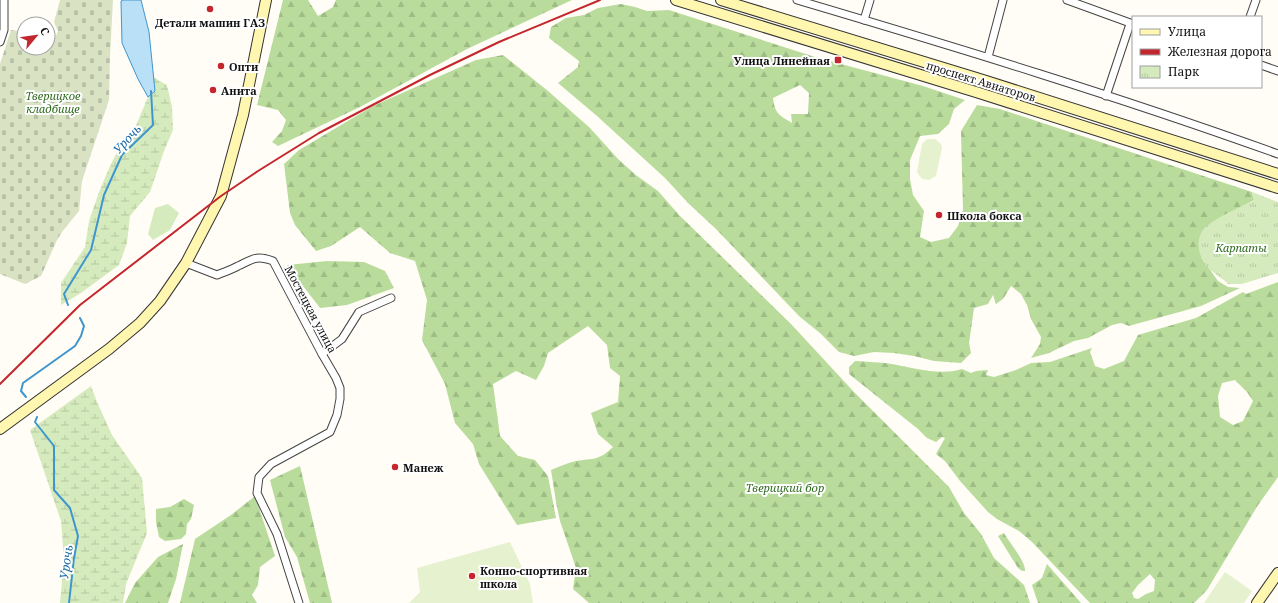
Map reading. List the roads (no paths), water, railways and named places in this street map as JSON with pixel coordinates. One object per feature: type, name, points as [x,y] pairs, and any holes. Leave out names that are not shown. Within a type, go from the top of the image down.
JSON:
[{"type":"main road","points":[[0,429],[109,349],[140,323],[160,301],[186,263],[221,196],[243,115],[266,0]]},
{"type":"main road","name":"проспект Авиаторов","points":[[676,0],[991,97],[1278,188]]},
{"type":"main road","name":"проспект Авиаторов","points":[[721,0],[982,80],[1278,174]]},
{"type":"main road","points":[[1257,603],[1278,573]]},
{"type":"street","points":[[0,42],[4,30],[4,0]]},
{"type":"street","points":[[797,0],[988,57],[1199,126],[1278,154]]},
{"type":"street","points":[[864,20],[870,0]]},
{"type":"street","points":[[988,57],[1003,0]]},
{"type":"street","points":[[1067,0],[1132,24],[1106,96]]},
{"type":"street","points":[[1250,16],[1256,0]]},
{"type":"street","points":[[1262,66],[1278,71]]},
{"type":"street","name":"Мостецкая улица","points":[[186,263],[217,275],[252,259],[264,258],[274,261],[340,388],[337,415],[330,432],[271,464],[260,477],[257,493],[277,534],[299,603]]},
{"type":"street","points":[[322,354],[342,339],[359,312],[391,298]]},
{"type":"water","points":[[141,0],[149,32],[155,91],[148,97],[138,79],[122,43],[121,1]]},
{"type":"waterway","name":"Урочь","points":[[68,305],[64,294],[91,250],[104,195],[122,155],[153,125],[151,91]]},
{"type":"waterway","name":"Урочь","points":[[26,397],[21,391],[23,383],[75,346],[81,336],[84,326],[80,318]]},
{"type":"waterway","name":"Урочь","points":[[37,417],[35,422],[54,446],[54,490],[70,508],[78,536],[69,603]]},
{"type":"railway","points":[[0,384],[80,305],[221,196],[258,171],[319,133],[430,75],[499,42],[600,0]]},
{"type":"place","name":"Детали машин ГАЗ","points":[[210,9]]},
{"type":"place","name":"Улица Линейная","points":[[838,60]]},
{"type":"place","name":"Опти","points":[[221,66]]},
{"type":"place","name":"Анита","points":[[213,90]]},
{"type":"place","name":"Школа бокса","points":[[939,215]]},
{"type":"place","name":"Манеж","points":[[395,467]]},
{"type":"place","name":"Конно-спортивная школа","points":[[472,576]]},
{"type":"park label","name":"Тверицкое кладбище","points":[[53,101]]},
{"type":"park label","name":"Карпаты","points":[[1241,247]]},
{"type":"park label","name":"Тверицкий бор","points":[[785,487]]}]
